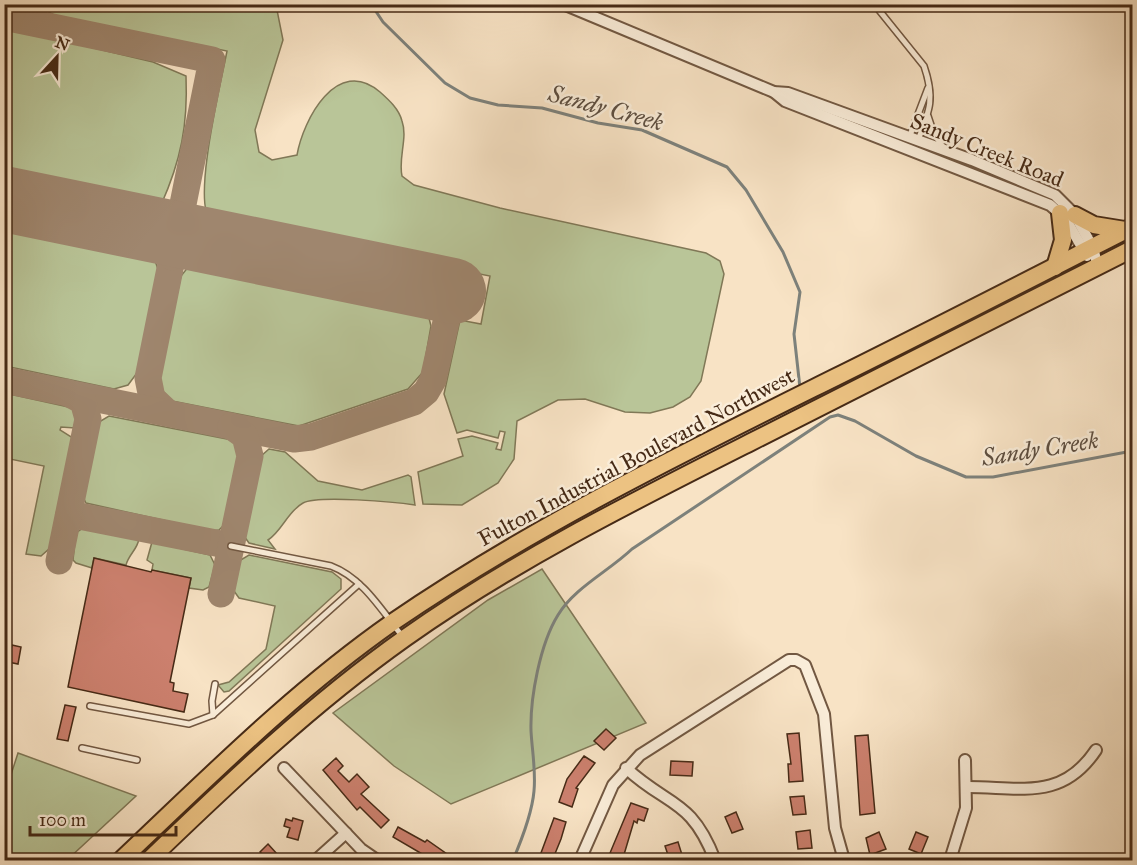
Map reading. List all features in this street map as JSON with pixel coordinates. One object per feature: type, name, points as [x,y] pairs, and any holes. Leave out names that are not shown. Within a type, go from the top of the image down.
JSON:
[{"type":"main road","points":[[1055,267],[1068,214],[1094,225],[1129,228]]},
{"type":"main road","name":"Fulton Industrial Boulevard Northwest","points":[[121,861],[258,730],[314,682],[392,623],[489,560],[551,523],[1129,228]]},
{"type":"main road","name":"Fulton Industrial Boulevard Northwest","points":[[149,861],[267,749],[404,638],[497,577],[560,541],[786,423],[1132,249]]},
{"type":"street","name":"Sandy Creek Road","points":[[563,4],[774,92],[785,101],[1068,214]]},
{"type":"street","name":"Sandy Creek Road","points":[[774,92],[789,93],[949,152],[1055,195],[1098,267]]},
{"type":"street","points":[[580,861],[603,803],[626,768],[653,746],[789,660],[796,660],[805,665],[824,714],[835,828],[844,861]]},
{"type":"street","points":[[968,787],[1047,788],[1066,781],[1084,768],[1096,750]]},
{"type":"street","points":[[950,861],[961,830],[968,787],[965,760]]},
{"type":"street","points":[[284,768],[345,833],[377,861]]},
{"type":"street","points":[[626,768],[691,816],[708,842],[715,861]]},
{"type":"street","points":[[316,861],[345,833]]},
{"type":"lane","points":[[874,4],[924,66],[932,100],[928,116],[913,140]]},
{"type":"lane","points":[[909,151],[928,86]]},
{"type":"lane","points":[[928,116],[937,139],[949,152]]},
{"type":"lane","points":[[231,546],[331,566],[345,572],[359,584],[404,638]]},
{"type":"lane","points":[[90,706],[189,724],[213,716],[359,584]]},
{"type":"lane","points":[[213,716],[212,701],[215,684]]},
{"type":"lane","points":[[82,748],[137,760]]},
{"type":"green space","points":[[36,5],[276,5],[283,40],[255,130],[259,152],[272,160],[297,155],[306,125],[325,96],[336,86],[350,81],[364,83],[387,98],[401,117],[404,128],[402,176],[414,185],[500,208],[706,253],[720,261],[724,274],[701,381],[690,397],[673,407],[650,413],[625,412],[585,399],[558,400],[517,421],[514,459],[498,483],[462,505],[423,504],[418,472],[463,456],[458,439],[472,436],[498,443],[496,449],[501,450],[505,432],[500,431],[498,438],[467,430],[457,433],[444,394],[460,320],[481,324],[490,276],[211,220],[206,210],[204,191],[206,167],[214,112],[227,51],[54,15]]},
{"type":"green space","points":[[5,27],[153,62],[186,76],[186,110],[182,142],[174,173],[161,205],[151,207],[5,177]]},
{"type":"green space","points":[[5,223],[149,253],[154,258],[159,272],[137,373],[128,385],[114,389],[5,366]]},
{"type":"green space","points":[[197,263],[421,309],[429,318],[431,326],[423,372],[408,389],[299,426],[172,401],[161,389],[159,379],[181,276],[189,266]]},
{"type":"green space","points":[[5,393],[73,408],[76,411],[75,428],[61,427],[60,430],[73,438],[50,548],[41,556],[26,554],[44,466],[5,458]]},
{"type":"green space","points":[[109,416],[232,440],[237,445],[239,453],[224,525],[219,530],[212,531],[86,503],[83,497],[99,422]]},
{"type":"green space","points":[[269,449],[285,452],[318,481],[362,490],[408,475],[411,477],[415,505],[357,500],[311,501],[298,507],[268,540],[275,549],[249,543],[244,536],[260,457]]},
{"type":"green space","points":[[83,528],[139,539],[126,565],[94,558],[92,568],[73,560],[76,533]]},
{"type":"green space","points":[[152,542],[210,555],[215,565],[209,587],[203,590],[189,588],[191,578],[152,570],[153,564],[147,560]]},
{"type":"green space","points":[[249,555],[332,572],[341,579],[341,589],[229,691],[224,692],[218,685],[229,682],[266,649],[275,606],[239,598],[234,591],[239,561]]},
{"type":"green space","points":[[542,569],[646,723],[451,804],[394,766],[333,713],[488,600]]},
{"type":"green space","points":[[18,753],[136,796],[67,860],[5,860],[5,793]]},
{"type":"building","points":[[94,558],[151,572],[152,570],[191,578],[170,682],[174,683],[173,691],[188,694],[184,712],[68,687]]},
{"type":"building","points":[[12,645],[21,647],[18,664],[8,662]]},
{"type":"building","points":[[65,705],[76,707],[68,741],[57,739]]},
{"type":"building","points":[[606,729],[616,738],[604,750],[594,741]]},
{"type":"building","points":[[799,733],[803,781],[789,782],[788,764],[791,764],[787,734]]},
{"type":"building","points":[[868,735],[875,813],[860,815],[855,736]]},
{"type":"building","points":[[584,756],[595,763],[576,788],[578,789],[572,807],[559,802],[567,779]]},
{"type":"building","points":[[336,758],[343,766],[338,771],[349,782],[357,774],[369,787],[361,794],[389,820],[381,828],[360,807],[357,810],[323,770]]},
{"type":"building","points":[[671,761],[693,762],[692,776],[670,775]]},
{"type":"building","points":[[804,796],[806,814],[793,815],[790,797]]},
{"type":"building","points":[[631,803],[648,809],[644,821],[638,819],[637,823],[634,821],[623,858],[610,853]]},
{"type":"building","points":[[736,812],[743,829],[732,833],[725,817]]},
{"type":"building","points":[[293,818],[303,821],[298,840],[287,837],[290,828],[284,826],[286,819],[292,821]]},
{"type":"building","points":[[554,818],[566,822],[561,839],[552,861],[538,861]]},
{"type":"building","points":[[398,827],[425,842],[427,840],[457,861],[439,861],[431,856],[429,858],[393,837]]},
{"type":"building","points":[[810,830],[812,848],[798,849],[796,832]]},
{"type":"building","points":[[879,832],[886,849],[870,855],[866,838]]},
{"type":"building","points":[[916,832],[928,837],[921,854],[909,849]]},
{"type":"building","points":[[678,842],[683,858],[670,861],[665,846]]},
{"type":"building","points":[[268,844],[278,855],[273,861],[257,861],[263,855],[260,852]]},
{"type":"waterway","name":"Sandy Creek","points":[[371,4],[383,22],[445,83],[470,98],[498,105],[542,108],[598,123],[642,130],[727,167],[746,190],[783,252],[800,292],[794,334],[800,388]]},
{"type":"waterway","points":[[513,860],[533,800],[535,776],[531,718],[537,672],[546,641],[565,605],[582,588],[632,549],[830,417],[838,415],[855,421],[916,456],[966,477],[993,477],[1132,451]]},
{"type":"taxiway","points":[[4,17],[212,60],[148,378],[152,398],[168,413]]},
{"type":"taxiway","points":[[182,210],[188,227],[202,239],[184,243],[172,257],[170,244],[156,230],[174,223],[182,210]]},
{"type":"taxiway","points":[[4,380],[294,439],[311,437],[414,402],[426,392],[433,380],[453,291]]},
{"type":"taxiway","points":[[59,561],[88,419],[83,401],[66,392]]},
{"type":"taxiway","points":[[221,594],[250,456],[245,436],[231,426]]},
{"type":"taxiway","points":[[69,514],[231,546]]},
{"type":"runway","points":[[4,199],[453,291]]}]
